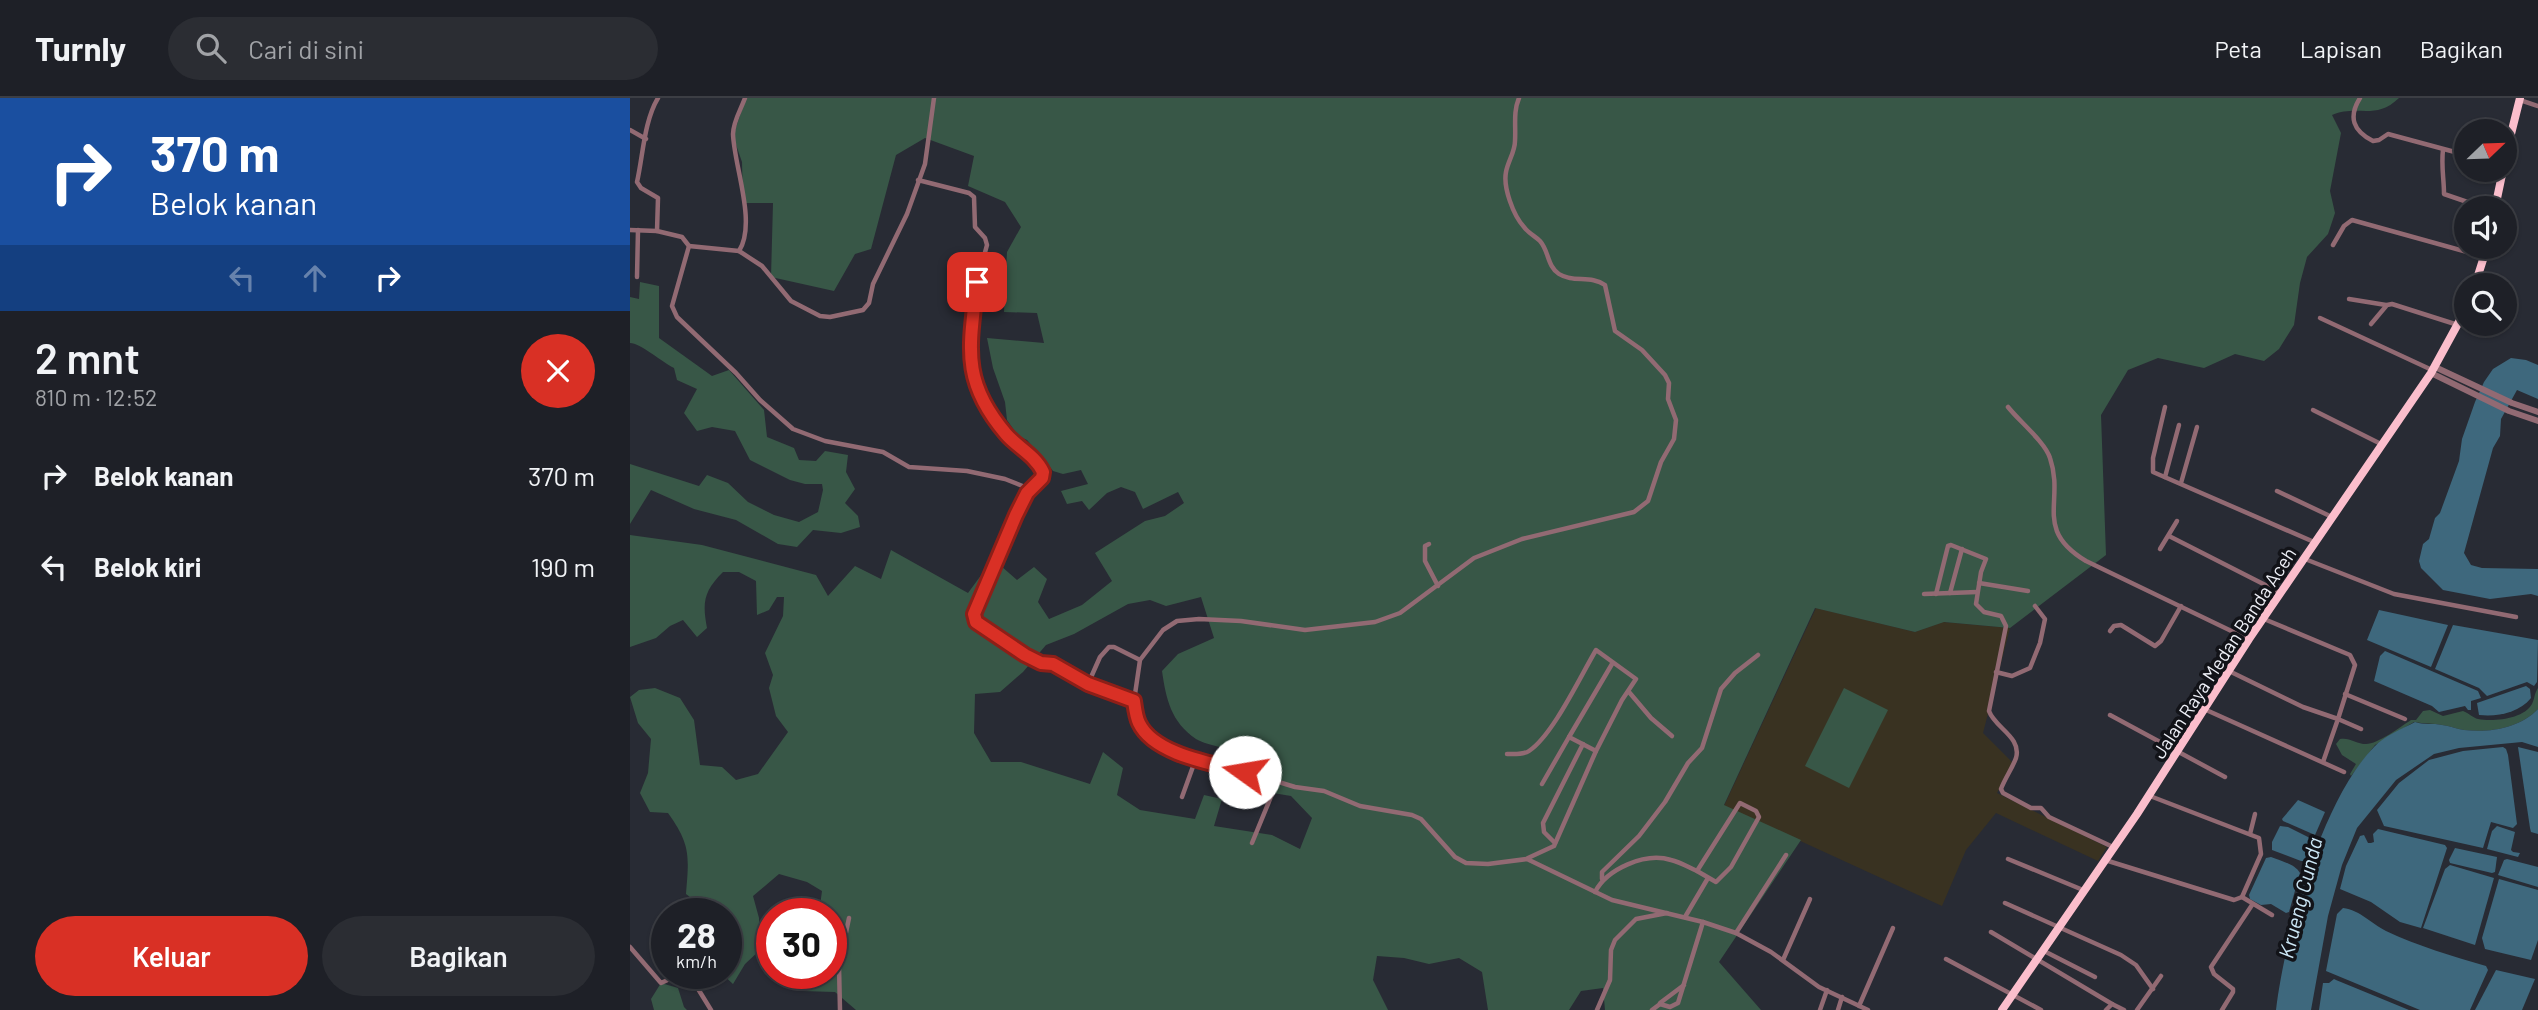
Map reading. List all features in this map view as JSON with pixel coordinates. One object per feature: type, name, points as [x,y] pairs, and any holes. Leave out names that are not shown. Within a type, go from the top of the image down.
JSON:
[{"type":"highway","points":[[2515,119],[2520,99]]},
{"type":"highway","name":"Jalan Raya Medan Banda Aceh","points":[[2002,1010],[2150,796],[2249,639],[2433,370],[2454,333]]},
{"type":"street","points":[[639,186],[637,182],[646,139],[653,107],[658,98]]},
{"type":"street","points":[[739,251],[744,241],[744,198],[733,132],[745,98]]},
{"type":"street","points":[[630,230],[657,231],[682,237],[689,246],[739,251],[762,267],[784,294],[806,310],[820,316],[830,317],[863,310],[869,303],[873,284],[907,214],[927,157],[934,98]]},
{"type":"street","points":[[1507,754],[1526,753],[1539,742],[1596,650],[1636,679],[1596,751],[1555,843],[1549,850],[1527,859],[1488,864],[1466,863],[1455,856],[1421,820],[1412,815],[1360,806],[1324,791],[1295,787],[1195,761],[1178,754],[1147,734],[1139,723],[1134,701],[1140,660],[1163,630],[1180,620],[1241,621],[1318,630],[1388,618],[1438,586],[1462,566],[1486,553],[1522,539],[1634,512],[1648,501],[1656,473],[1676,430],[1676,420],[1668,399],[1668,380],[1642,350],[1615,331],[1605,285],[1593,279],[1567,277],[1557,272],[1548,261],[1540,242],[1516,216],[1505,174],[1515,143],[1516,108],[1519,98]]},
{"type":"street","points":[[2360,98],[2354,107],[2353,115],[2358,129],[2367,138],[2376,142],[2388,134],[2454,152]]},
{"type":"street","points":[[2520,99],[2538,106]]},
{"type":"street","points":[[630,130],[646,139]]},
{"type":"street","points":[[2443,150],[2441,167],[2444,194],[2454,197]]},
{"type":"street","points":[[918,180],[969,193],[974,197],[975,227],[985,238],[987,245],[977,282],[970,348],[971,370],[980,398],[1011,439],[1040,467],[1042,478],[1027,493],[979,600],[974,618],[979,625],[1025,655],[1041,663],[1053,664],[1088,684],[1134,701]]},
{"type":"street","points":[[631,185],[639,186],[658,198],[657,231]]},
{"type":"street","points":[[2333,245],[2344,226],[2352,220],[2454,249]]},
{"type":"street","points":[[637,277],[638,230]]},
{"type":"street","points":[[689,246],[672,306],[674,312],[760,400],[793,429],[825,441],[883,452],[914,468],[967,471],[1005,479],[1022,485],[1027,493]]},
{"type":"street","points":[[2349,299],[2387,305],[2398,304],[2454,325]]},
{"type":"street","points":[[2371,324],[2387,305]]},
{"type":"street","points":[[2320,317],[2433,370],[2538,412]]},
{"type":"street","points":[[2433,370],[2471,394],[2538,421]]},
{"type":"street","points":[[2008,407],[2045,447],[2051,460],[2055,525],[2063,544],[2086,561],[2249,639]]},
{"type":"street","points":[[2165,407],[2151,467],[2153,472],[2315,543]]},
{"type":"street","points":[[2313,410],[2382,444]]},
{"type":"street","points":[[2165,477],[2179,425]]},
{"type":"street","points":[[2181,483],[2197,427]]},
{"type":"street","points":[[2277,491],[2333,517]]},
{"type":"street","points":[[2160,549],[2177,521]]},
{"type":"street","points":[[2169,536],[2281,593]]},
{"type":"street","points":[[1429,544],[1425,546],[1423,556],[1438,586]]},
{"type":"street","points":[[1936,594],[1948,546],[1986,559],[1977,592],[1978,608],[2001,616],[2006,626],[1989,710],[1995,722],[2012,739],[2017,749],[2015,761],[2001,789],[2003,793],[2031,808],[2041,808],[2049,817],[2113,847]]},
{"type":"street","points":[[1950,593],[1962,549]]},
{"type":"street","points":[[2304,559],[2394,594],[2516,617]]},
{"type":"street","points":[[1979,583],[2028,591]]},
{"type":"street","points":[[1924,594],[1977,592]]},
{"type":"street","points":[[1996,672],[2012,676],[2030,668],[2040,643],[2045,618],[2035,606]]},
{"type":"street","points":[[2110,631],[2121,625],[2155,646],[2161,641],[2181,606]]},
{"type":"street","points":[[2263,619],[2350,655],[2355,665],[2323,762]]},
{"type":"street","points":[[1088,684],[1100,657],[1109,647],[1140,660]]},
{"type":"street","points":[[1595,892],[1602,879],[1602,872],[1648,825],[1688,763],[1702,748],[1721,689],[1758,655]]},
{"type":"street","points":[[1542,784],[1612,664]]},
{"type":"street","points":[[2229,671],[2304,707],[2361,729]]},
{"type":"street","points":[[1629,692],[1651,719],[1672,736]]},
{"type":"street","points":[[2345,694],[2405,719]]},
{"type":"street","points":[[2204,709],[2344,772]]},
{"type":"street","points":[[2110,715],[2225,777]]},
{"type":"street","points":[[1569,737],[1596,751]]},
{"type":"street","points":[[1555,843],[1544,832],[1543,823],[1583,744]]},
{"type":"street","points":[[1182,797],[1195,761]]},
{"type":"street","points":[[1252,843],[1277,782]]},
{"type":"street","points":[[2104,860],[2234,900],[2242,897],[2261,854],[2261,842],[2250,834],[2150,796]]},
{"type":"street","points":[[1602,879],[1619,869],[1648,860],[1670,859],[1716,882],[1731,867],[1759,817],[1756,811],[1742,803],[1737,805],[1697,871]]},
{"type":"street","points":[[2250,834],[2256,814]]},
{"type":"street","points":[[1736,933],[1786,855]]},
{"type":"street","points":[[1527,859],[1612,900],[1685,917],[1736,933],[1783,960],[1809,980],[1868,1010]]},
{"type":"street","points":[[2008,859],[2083,890]]},
{"type":"street","points":[[1685,917],[1708,877]]},
{"type":"street","points":[[2242,897],[2272,915]]},
{"type":"street","points":[[1783,960],[1810,900]]},
{"type":"street","points":[[2005,903],[2129,960],[2141,970],[2153,989]]},
{"type":"street","points":[[2222,1010],[2233,989],[2214,974],[2211,967],[2252,905]]},
{"type":"street","points":[[1597,1010],[1610,980],[1611,950],[1615,940],[1636,919],[1668,913]]},
{"type":"street","points":[[847,927],[849,918]]},
{"type":"street","points":[[1660,1004],[1675,1006],[1703,922]]},
{"type":"street","points":[[1859,1006],[1893,928]]},
{"type":"street","points":[[1991,932],[2124,1010]]},
{"type":"street","points":[[630,947],[651,971]]},
{"type":"street","points":[[2044,951],[2095,977]]},
{"type":"street","points":[[1946,959],[2041,1010]]},
{"type":"street","points":[[2137,1010],[2161,976]]},
{"type":"street","points":[[1652,1010],[1684,985]]},
{"type":"street","points":[[698,989],[711,1010]]},
{"type":"street","points":[[840,989],[840,1010]]},
{"type":"street","points":[[1820,1010],[1827,990]]},
{"type":"street","points":[[1839,1010],[1842,997]]},
{"type":"street","points":[[2106,1010],[2112,1004]]},
{"type":"shaded area","points":[[1816,608],[1915,632],[1943,622],[2010,628],[1983,733],[2013,763],[1997,793],[2107,847],[2098,861],[1996,813],[1966,850],[1942,906],[1724,806]]},
{"type":"green space","points":[[746,98],[2399,98],[2382,109],[2332,115],[2341,133],[2330,191],[2335,213],[2328,234],[2307,257],[2294,325],[2279,349],[2264,361],[2235,354],[2204,368],[2158,358],[2128,370],[2101,415],[2106,555],[2010,628],[1944,622],[1915,632],[1815,608],[1724,805],[1801,840],[1719,962],[1761,1010],[1605,1010],[1603,988],[1581,991],[1569,1010],[1488,1010],[1482,972],[1459,958],[1429,964],[1404,958],[1377,956],[1373,980],[1388,1010],[856,1010],[835,992],[801,989],[847,989],[847,898],[821,898],[822,891],[807,882],[779,874],[753,896],[756,907],[756,954],[742,969],[742,898],[691,898],[686,894],[688,860],[681,834],[668,813],[650,812],[640,793],[648,773],[651,739],[638,723],[630,697],[639,690],[655,688],[680,698],[694,720],[700,765],[722,767],[736,780],[758,774],[788,732],[776,716],[769,688],[773,675],[765,653],[783,616],[784,597],[777,597],[769,610],[757,615],[756,581],[739,572],[723,572],[708,591],[705,604],[707,628],[697,637],[683,620],[670,626],[656,638],[630,647],[630,535],[702,545],[816,575],[828,596],[855,566],[881,579],[891,550],[968,593],[993,559],[1017,580],[1034,567],[1047,579],[1038,602],[1049,619],[1082,605],[1112,581],[1095,553],[1145,521],[1165,516],[1184,503],[1178,492],[1143,509],[1135,492],[1121,487],[1107,493],[1089,510],[1082,501],[1067,504],[1061,491],[1088,484],[1081,470],[1063,474],[1053,471],[1027,440],[1018,436],[1007,420],[1005,402],[993,368],[987,338],[1044,343],[1037,313],[1004,312],[1007,252],[1021,227],[1005,202],[968,186],[974,156],[925,138],[896,155],[871,249],[855,254],[834,291],[771,277],[773,203],[743,203],[742,162],[733,136]],"holes":[[[1201,597],[1214,638],[1178,654],[1162,671],[1165,691],[1175,717],[1196,739],[1251,754],[1255,779],[1273,793],[1291,796],[1312,818],[1300,849],[1272,835],[1214,826],[1222,799],[1204,795],[1195,819],[1140,810],[1117,795],[1123,768],[1103,752],[1090,784],[1021,762],[991,762],[974,733],[975,694],[1000,692],[1023,672],[1046,645],[1074,634],[1128,604],[1150,600],[1166,606]]]},
{"type":"green space","points":[[640,282],[659,286],[659,338],[712,376],[729,370],[764,410],[767,437],[794,448],[799,460],[816,461],[825,451],[848,455],[846,472],[855,489],[845,503],[858,516],[860,527],[841,533],[813,530],[797,547],[778,544],[736,520],[694,509],[651,490],[630,524],[630,464],[699,486],[707,475],[728,483],[748,502],[774,515],[799,522],[818,512],[823,490],[822,484],[805,484],[790,480],[750,460],[735,431],[712,427],[697,431],[684,413],[697,389],[677,380],[674,368],[630,343],[630,297],[639,299]]},
{"type":"green space","points":[[1844,688],[1888,710],[1849,788],[1805,766]]},
{"type":"green space","points":[[2538,688],[2538,709],[2514,725],[2484,731],[2414,722],[2375,745],[2351,776],[2356,764],[2342,755],[2336,744],[2340,739],[2366,744],[2377,741],[2411,720],[2416,720],[2423,711],[2430,710],[2443,716],[2463,711],[2484,720],[2515,716],[2528,709]]},
{"type":"green space","points":[[657,989],[678,989],[687,1010],[654,1010],[651,999]]},
{"type":"water","points":[[2511,358],[2538,365],[2538,399],[2517,390],[2501,419],[2500,436],[2493,448],[2464,553],[2471,565],[2482,568],[2538,569],[2538,596],[2531,594],[2490,599],[2443,590],[2421,568],[2419,561],[2423,544],[2429,539],[2459,461],[2462,439],[2484,382],[2493,369]]},
{"type":"water","points":[[2379,610],[2448,625],[2431,667],[2367,640]]},
{"type":"water","points":[[2453,625],[2538,640],[2537,682],[2534,686],[2527,682],[2487,696],[2479,688],[2435,669]]},
{"type":"water","points":[[2385,651],[2478,691],[2481,698],[2471,701],[2471,710],[2465,706],[2439,712],[2432,706],[2374,681],[2380,656]]},
{"type":"water","points":[[2526,686],[2530,689],[2531,698],[2520,707],[2500,714],[2479,715],[2477,703]]},
{"type":"water","name":"Krueng Cunda","points":[[2538,709],[2538,747],[2522,742],[2459,748],[2434,754],[2396,780],[2357,828],[2342,865],[2328,916],[2311,1010],[2276,1010],[2288,945],[2308,871],[2338,800],[2355,771],[2374,747],[2388,736],[2415,722],[2464,730],[2494,730],[2523,721]]},
{"type":"water","points":[[2503,747],[2508,755],[2517,824],[2513,828],[2491,822],[2483,848],[2384,826],[2377,810],[2399,783],[2429,760],[2463,751]]},
{"type":"water","points":[[2518,747],[2538,752],[2538,834],[2531,832],[2530,828]]},
{"type":"water","points":[[2298,800],[2325,812],[2315,835],[2282,819]]},
{"type":"water","points":[[2280,826],[2312,839],[2305,861],[2272,850],[2272,842]]},
{"type":"water","points":[[2497,826],[2515,832],[2511,850],[2520,853],[2518,857],[2487,849],[2492,831]]},
{"type":"water","points":[[2378,829],[2445,845],[2447,848],[2421,928],[2400,922],[2371,902],[2340,889],[2346,866],[2360,836],[2364,835],[2368,843],[2374,842],[2373,834]]},
{"type":"water","points":[[2455,848],[2497,857],[2495,872],[2450,863]]},
{"type":"water","points":[[2271,857],[2291,865],[2300,873],[2289,912],[2286,913],[2271,904],[2261,905],[2250,899],[2249,895],[2266,858]]},
{"type":"water","points":[[2504,860],[2538,867],[2538,887],[2498,875]]},
{"type":"water","points":[[2450,865],[2494,878],[2475,945],[2423,928],[2445,869]]},
{"type":"water","points":[[2499,879],[2538,890],[2538,940],[2531,960],[2485,949],[2482,938]]},
{"type":"water","points":[[2343,908],[2355,911],[2386,931],[2410,941],[2486,966],[2488,970],[2470,1010],[2420,1010],[2326,971],[2337,914]]},
{"type":"water","points":[[2496,970],[2535,979],[2522,1010],[2475,1010]]},
{"type":"water","points":[[2334,979],[2409,1010],[2319,1010],[2323,983]]},
{"type":"route","points":[[977,282],[970,348],[971,370],[976,390],[1005,433],[1029,454],[1043,472],[1042,478],[1027,493],[1009,530],[979,600],[974,614],[976,622],[1041,663],[1053,664],[1088,684],[1134,701],[1139,723],[1147,734],[1178,754],[1195,761],[1245,772]]}]
